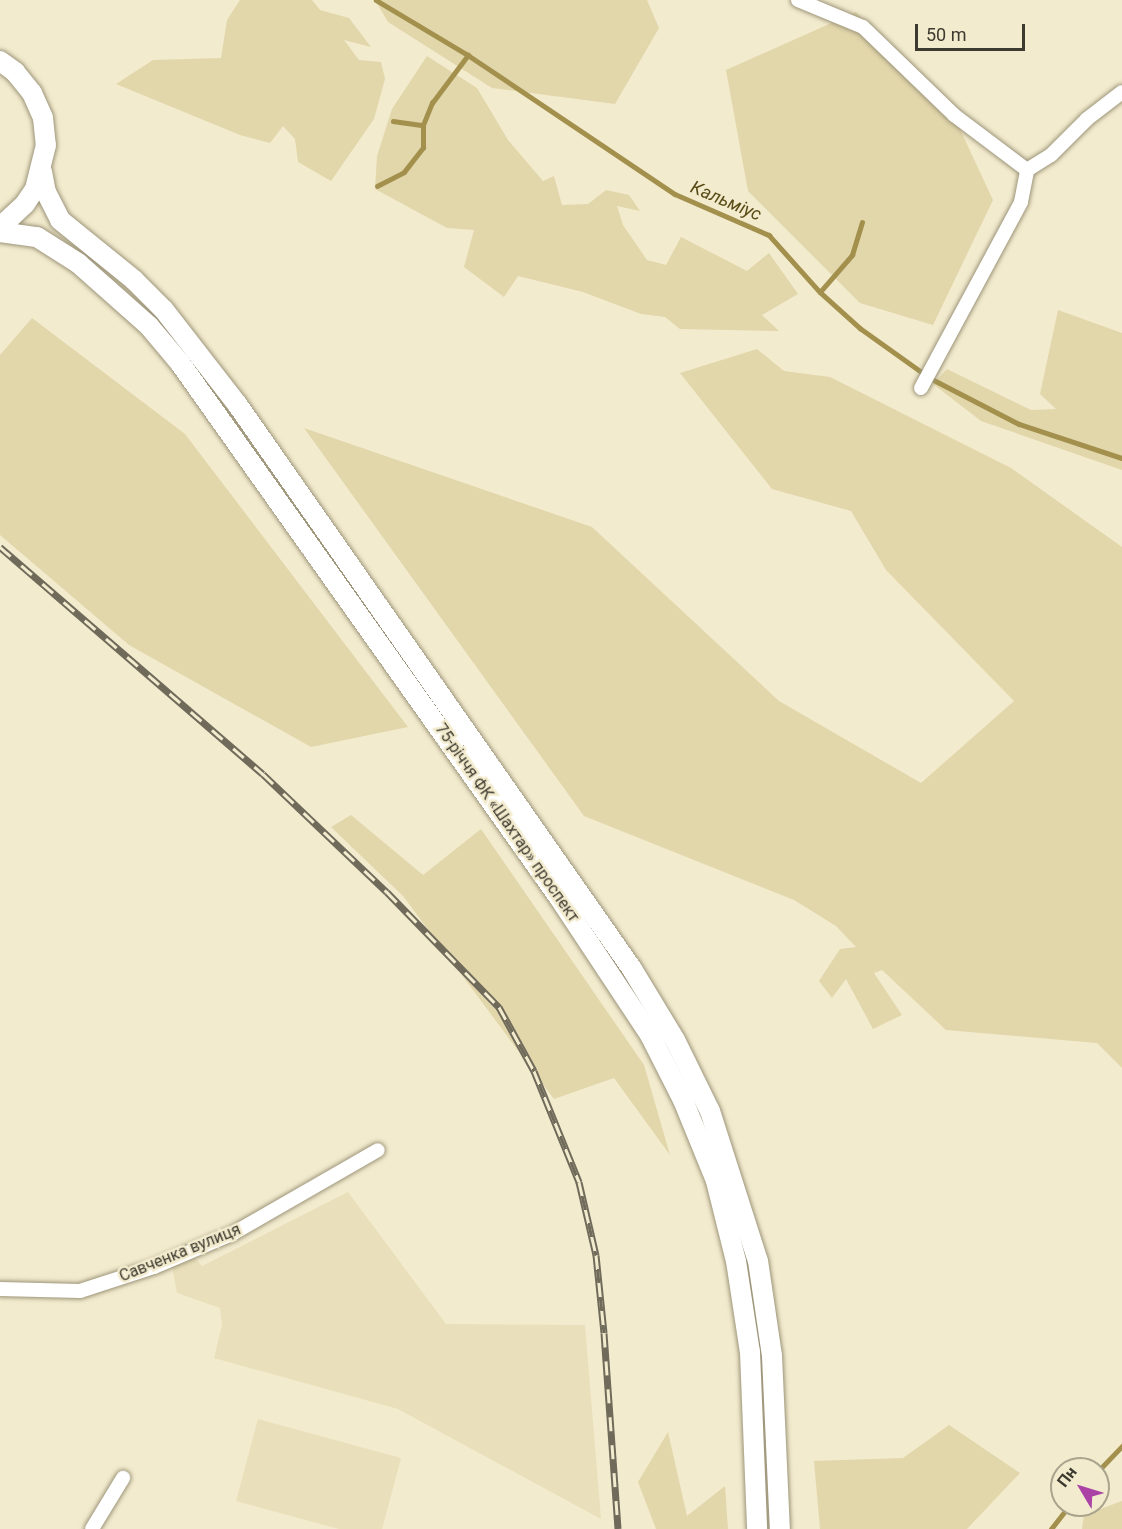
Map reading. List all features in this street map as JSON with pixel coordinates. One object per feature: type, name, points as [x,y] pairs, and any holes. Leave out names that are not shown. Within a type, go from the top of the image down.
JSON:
[{"type":"main road","points":[[0,61],[15,72],[32,93],[43,118],[46,145],[42,172],[25,204],[0,227]]},
{"type":"main road","name":"75-річчя ФК «Шахтар» проспект","points":[[42,172],[46,192],[60,220],[134,280],[195,348],[632,969],[675,1040],[710,1111],[758,1262],[772,1356],[780,1529]]},
{"type":"main road","name":"75-річчя ФК «Шахтар» проспект","points":[[0,232],[26,234],[50,244],[78,263],[149,326],[180,363],[552,886],[650,1035],[683,1100],[716,1181],[736,1261],[750,1352],[757,1529]]},
{"type":"street","points":[[798,0],[863,27],[954,115],[1027,170]]},
{"type":"street","points":[[921,388],[936,365],[1021,202],[1027,170],[1051,155],[1087,119],[1122,92]]},
{"type":"street","name":"Савченка вулиця","points":[[0,1288],[80,1291],[154,1267],[232,1234],[378,1150]]},
{"type":"street","points":[[92,1529],[123,1478]]},
{"type":"shaded area","points":[[240,0],[312,0],[320,10],[349,18],[371,47],[344,40],[359,60],[381,62],[385,79],[374,119],[331,181],[298,162],[295,139],[283,126],[270,143],[240,135],[116,84],[153,60],[221,58],[227,20]]},
{"type":"shaded area","points":[[375,0],[647,0],[659,28],[615,104],[492,88],[388,22]]},
{"type":"shaded area","points":[[856,12],[959,127],[993,200],[933,325],[860,303],[748,191],[726,70]]},
{"type":"shaded area","points":[[427,56],[477,88],[508,140],[543,181],[554,176],[562,205],[588,204],[606,190],[629,195],[640,211],[617,206],[623,225],[647,260],[666,265],[681,237],[747,271],[769,253],[798,294],[762,315],[779,331],[680,329],[665,317],[641,314],[583,292],[518,276],[504,297],[464,267],[474,230],[447,228],[375,189],[377,156],[392,109]]},
{"type":"shaded area","points":[[1058,310],[1122,333],[1122,470],[981,421],[933,384],[947,369],[1031,410],[1056,409],[1040,394]]},
{"type":"shaded area","points":[[32,318],[185,434],[408,727],[311,747],[129,645],[0,535],[0,355]]},
{"type":"shaded area","points":[[757,349],[784,371],[830,377],[1011,468],[1122,547],[1122,1068],[1097,1043],[946,1030],[882,970],[874,973],[902,1015],[873,1029],[846,979],[832,998],[819,981],[840,949],[856,947],[836,926],[794,900],[584,816],[304,428],[592,527],[779,701],[921,783],[1014,701],[886,570],[851,511],[772,489],[680,373]]},
{"type":"shaded area","points":[[351,815],[423,875],[481,829],[644,1065],[670,1155],[614,1078],[554,1099],[403,896],[331,827]]},
{"type":"shaded area","points":[[348,1192],[446,1324],[585,1325],[601,1519],[398,1409],[214,1358],[222,1325],[220,1308],[177,1293],[172,1266],[195,1258],[202,1266]]},
{"type":"shaded area","points":[[258,1419],[401,1458],[382,1529],[339,1529],[236,1501]]},
{"type":"shaded area","points":[[949,1425],[1020,1473],[967,1529],[820,1529],[814,1461],[903,1458]]},
{"type":"shaded area","points":[[668,1432],[687,1516],[725,1486],[728,1529],[656,1529],[638,1482]]},
{"type":"shaded area","points":[[1122,1501],[1122,1529],[1082,1529],[1084,1517],[1110,1517],[1110,1505]]},
{"type":"waterway","name":"Кальміус","points":[[376,0],[468,55],[675,194],[769,235],[820,292],[860,328],[930,378],[1019,424],[1122,458]]},
{"type":"waterway","points":[[377,186],[404,172],[423,148],[423,125],[432,103],[468,55]]},
{"type":"waterway","points":[[393,121],[423,125]]},
{"type":"waterway","points":[[820,292],[852,255],[862,222]]},
{"type":"waterway","points":[[1110,1458],[1122,1446]]},
{"type":"waterway","points":[[1051,1529],[1060,1517]]},
{"type":"railway","points":[[0,547],[263,774],[387,892],[499,1007],[534,1071],[579,1182],[596,1255],[618,1529]]}]
